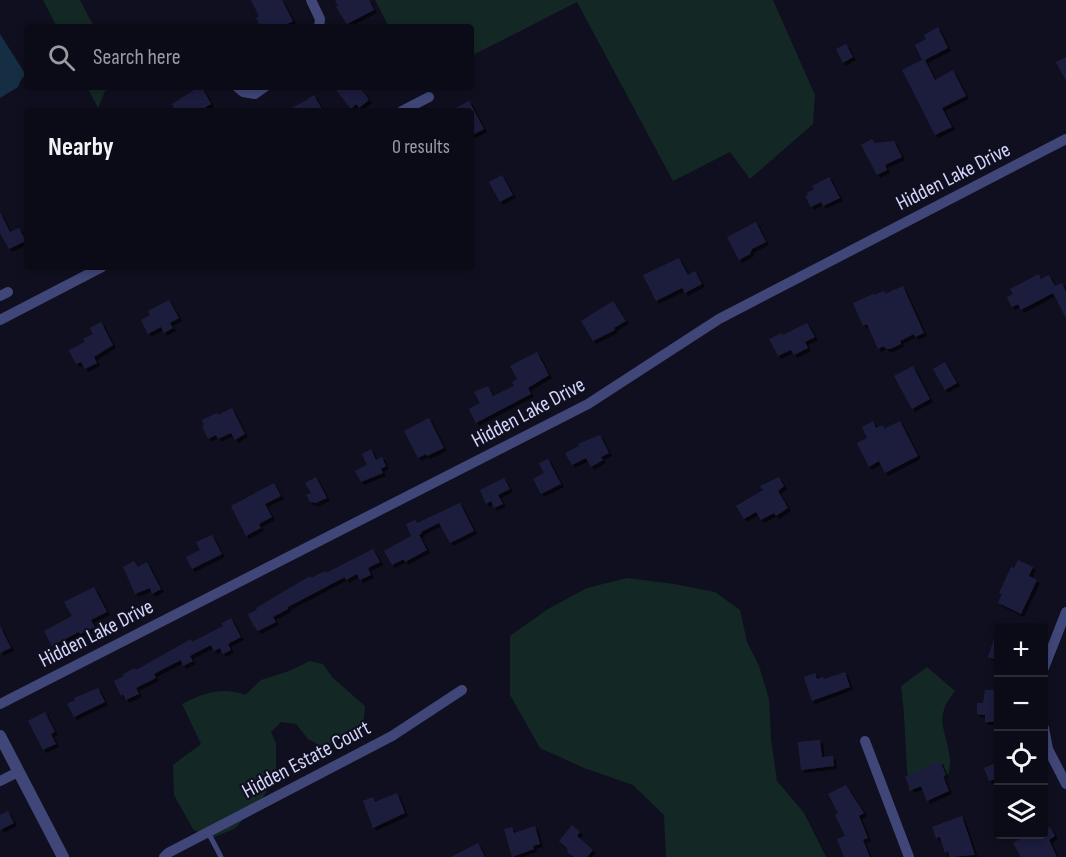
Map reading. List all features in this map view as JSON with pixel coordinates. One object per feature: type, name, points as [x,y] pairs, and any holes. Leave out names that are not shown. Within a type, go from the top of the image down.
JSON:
[{"type":"street","points":[[311,0],[320,19],[319,24]]},
{"type":"street","points":[[242,90],[249,94],[262,90]]},
{"type":"street","points":[[408,108],[429,97]]},
{"type":"street","name":"Hidden Lake Drive","points":[[0,704],[588,404],[719,319],[1066,139]]},
{"type":"street","points":[[0,320],[96,270]]},
{"type":"street","points":[[1048,658],[1066,612]]},
{"type":"street","name":"Hidden Estate Court","points":[[164,857],[392,736],[462,690]]},
{"type":"street","points":[[1045,731],[1048,749],[1066,784]]},
{"type":"street","points":[[0,736],[63,857]]},
{"type":"street","points":[[865,741],[909,857]]},
{"type":"street","points":[[0,781],[18,772]]},
{"type":"lane","points":[[208,832],[221,857]]},
{"type":"green space","points":[[43,0],[80,0],[92,24],[55,24]]},
{"type":"green space","points":[[375,0],[773,0],[815,95],[813,124],[750,179],[730,152],[673,181],[577,2],[474,54],[474,24],[387,24]]},
{"type":"green space","points":[[89,90],[107,90],[98,108]]},
{"type":"green space","points":[[627,578],[715,592],[740,610],[747,642],[759,666],[769,699],[771,739],[777,781],[804,813],[826,857],[666,857],[664,815],[633,785],[584,768],[540,748],[510,695],[510,636],[548,609],[587,588]]},
{"type":"green space","points":[[310,661],[323,664],[333,678],[365,706],[363,727],[325,748],[308,739],[296,724],[281,722],[271,732],[276,743],[276,772],[262,800],[234,829],[209,839],[193,829],[174,795],[173,765],[201,744],[182,704],[213,692],[229,691],[245,695],[261,680]]},
{"type":"green space","points":[[927,667],[955,691],[944,709],[943,717],[950,767],[947,779],[909,791],[901,686]]},
{"type":"water","points":[[0,34],[24,72],[24,76],[18,87],[0,98]]},
{"type":"building","points":[[251,0],[282,0],[293,21],[288,24],[259,24],[256,18],[259,16]]},
{"type":"building","points":[[335,0],[369,0],[374,10],[347,24],[336,7],[338,6]]},
{"type":"building","points":[[938,27],[948,48],[925,60],[935,80],[953,70],[966,96],[942,108],[952,127],[935,135],[902,70],[922,60],[915,45],[926,39],[924,35]]},
{"type":"building","points":[[846,44],[853,57],[843,63],[836,49]]},
{"type":"building","points":[[1066,57],[1066,81],[1056,62]]},
{"type":"building","points":[[194,90],[204,90],[211,104],[204,108],[174,108],[172,104]]},
{"type":"building","points":[[336,90],[362,90],[369,100],[359,108],[356,104],[350,108]]},
{"type":"building","points":[[314,95],[321,108],[292,108]]},
{"type":"building","points":[[469,101],[473,108],[456,108]]},
{"type":"building","points":[[474,110],[484,129],[474,134]]},
{"type":"building","points":[[872,139],[875,143],[894,141],[902,157],[885,165],[887,170],[877,175],[861,145]]},
{"type":"building","points":[[502,175],[513,195],[500,202],[489,182]]},
{"type":"building","points":[[829,177],[840,198],[823,206],[821,202],[811,207],[805,196],[814,189],[812,186]]},
{"type":"building","points":[[0,212],[10,232],[19,228],[24,242],[9,249],[0,233]]},
{"type":"building","points":[[756,222],[766,242],[752,249],[750,254],[739,260],[727,237]]},
{"type":"building","points":[[679,258],[688,275],[695,271],[702,284],[685,293],[682,288],[656,301],[643,275]]},
{"type":"building","points":[[1039,274],[1041,279],[1049,275],[1055,286],[1062,283],[1066,292],[1066,318],[1053,293],[1021,310],[1018,304],[1012,307],[1007,297],[1013,294],[1010,289]]},
{"type":"building","points":[[903,286],[924,333],[915,337],[914,334],[890,349],[884,346],[878,349],[867,324],[863,326],[853,303],[873,294],[884,291],[885,294]]},
{"type":"building","points":[[169,300],[179,318],[170,323],[173,328],[164,333],[161,327],[148,334],[141,320],[150,315],[148,311]]},
{"type":"building","points":[[613,301],[626,321],[614,328],[615,330],[593,341],[581,321]]},
{"type":"building","points":[[101,322],[113,345],[94,357],[97,363],[85,369],[81,362],[76,364],[69,350],[85,342],[83,339],[93,334],[90,328]]},
{"type":"building","points":[[807,323],[815,337],[805,342],[808,348],[794,355],[791,350],[778,356],[769,339]]},
{"type":"building","points":[[537,352],[549,375],[528,388],[531,394],[476,423],[469,409],[480,403],[474,392],[488,386],[493,396],[514,386],[512,382],[517,379],[510,366]]},
{"type":"building","points":[[945,362],[957,383],[945,390],[933,369]]},
{"type":"building","points":[[913,366],[930,399],[912,409],[894,376]]},
{"type":"building","points":[[232,408],[245,434],[235,440],[231,433],[218,439],[216,435],[208,439],[202,426],[204,425],[202,420]]},
{"type":"building","points":[[429,418],[444,448],[418,458],[404,431]]},
{"type":"building","points":[[873,421],[876,428],[883,425],[884,429],[900,421],[918,456],[885,473],[879,461],[869,467],[857,443],[867,438],[862,427]]},
{"type":"building","points":[[600,435],[609,453],[601,457],[603,460],[591,467],[586,458],[572,465],[565,453],[579,446],[578,444]]},
{"type":"building","points":[[371,449],[376,460],[382,457],[386,466],[381,469],[383,473],[361,482],[355,471],[367,465],[362,454]]},
{"type":"building","points":[[548,459],[561,484],[541,494],[533,479],[544,473],[539,463]]},
{"type":"building","points":[[316,477],[327,498],[316,503],[310,502],[306,495],[311,493],[305,483]]},
{"type":"building","points":[[779,477],[784,486],[778,491],[788,508],[776,516],[774,513],[761,520],[756,512],[744,519],[736,506],[763,490],[760,486]]},
{"type":"building","points":[[504,478],[510,489],[498,495],[503,504],[494,508],[491,501],[486,504],[480,490]]},
{"type":"building","points":[[274,483],[281,496],[265,504],[272,517],[259,524],[261,528],[246,536],[231,506]]},
{"type":"building","points":[[460,503],[474,531],[450,543],[439,523],[419,535],[427,550],[405,562],[404,559],[392,565],[384,551],[411,536],[406,524],[415,520],[417,523]]},
{"type":"building","points":[[212,535],[222,554],[192,569],[186,557],[200,550],[196,542]]},
{"type":"building","points":[[373,549],[380,562],[368,568],[371,575],[360,580],[357,574],[346,580],[345,577],[288,607],[273,617],[276,622],[258,631],[254,626],[248,614],[257,610],[256,608],[310,576],[311,578],[325,571],[326,573]]},
{"type":"building","points":[[1018,560],[1033,567],[1029,576],[1037,580],[1021,614],[998,603],[1002,594],[999,593],[1011,567],[1014,568]]},
{"type":"building","points":[[134,561],[138,567],[147,562],[161,589],[152,594],[150,588],[135,594],[123,567]]},
{"type":"building","points":[[94,587],[107,612],[91,620],[95,627],[80,634],[79,632],[52,646],[44,631],[72,616],[64,602]]},
{"type":"building","points":[[231,618],[241,637],[228,644],[231,650],[223,654],[220,648],[214,651],[211,645],[190,656],[193,661],[183,666],[181,660],[154,674],[156,678],[136,688],[139,694],[126,700],[123,694],[121,696],[114,681],[124,676],[123,674],[135,668],[136,670],[191,639],[192,642],[223,626],[222,623]]},
{"type":"building","points":[[0,626],[11,648],[0,653]]},
{"type":"building","points":[[994,639],[994,659],[988,657]]},
{"type":"building","points":[[845,672],[850,687],[812,701],[804,677],[815,673],[817,679],[823,677],[824,679]]},
{"type":"building","points":[[98,688],[105,702],[74,717],[67,704],[75,700],[74,698]]},
{"type":"building","points":[[985,690],[994,690],[994,722],[985,722],[985,715],[977,714],[977,703],[983,703]]},
{"type":"building","points":[[45,712],[55,732],[51,734],[56,744],[43,750],[28,721]]},
{"type":"building","points":[[820,740],[822,757],[833,756],[834,766],[801,770],[798,742]]},
{"type":"building","points":[[940,761],[949,791],[927,801],[921,786],[911,790],[905,777]]},
{"type":"building","points":[[994,764],[994,780],[989,781],[984,768]]},
{"type":"building","points":[[846,785],[864,813],[859,816],[868,838],[863,840],[870,857],[844,857],[837,839],[845,836],[835,815],[838,813],[828,794]]},
{"type":"building","points":[[397,793],[405,813],[373,828],[363,801],[373,797],[375,802]]},
{"type":"building","points":[[8,811],[14,823],[0,830],[0,815]]},
{"type":"building","points":[[962,816],[975,855],[950,857],[948,851],[945,853],[940,837],[936,838],[932,827]]},
{"type":"building","points":[[572,825],[580,832],[577,836],[593,850],[587,857],[574,857],[559,841]]},
{"type":"building","points":[[535,826],[540,844],[533,846],[534,849],[512,857],[504,829],[512,827],[514,833]]},
{"type":"building","points":[[1050,827],[1055,836],[1049,840],[1057,857],[1021,857],[1013,843],[1020,839],[1048,839],[1048,828]]},
{"type":"building","points":[[478,843],[485,857],[451,857]]}]
